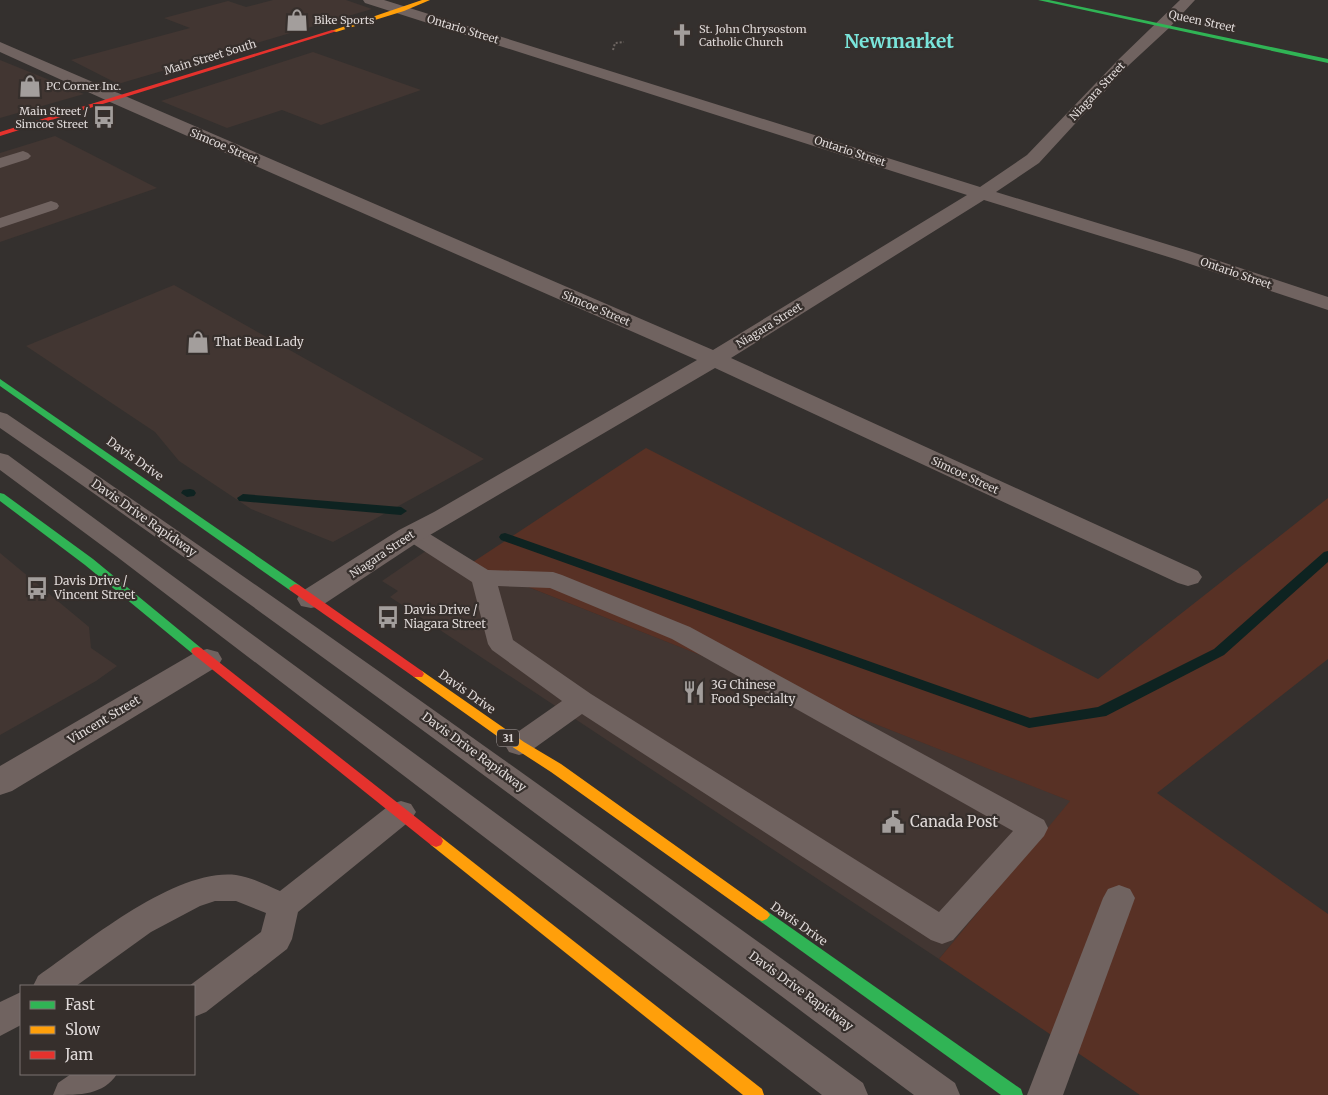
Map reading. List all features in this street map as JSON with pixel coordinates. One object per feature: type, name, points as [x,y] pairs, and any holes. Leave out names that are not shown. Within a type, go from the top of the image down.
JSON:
[{"type":"main road","name":"Main Street South","points":[[0,134],[402,10],[427,0]]},
{"type":"main road","name":"Queen Street","points":[[1041,0],[1328,61]]},
{"type":"main road","name":"Davis Drive","points":[[0,382],[519,745],[556,768],[1015,1095]]},
{"type":"main road","points":[[0,496],[89,562],[207,659],[756,1095]]},
{"type":"street","name":"Ontario Street","points":[[370,0],[1182,255],[1328,304]]},
{"type":"street","name":"Niagara Street","points":[[311,599],[412,533],[443,518],[714,359],[983,194],[1033,159],[1124,62],[1188,0]]},
{"type":"street","name":"Simcoe Street","points":[[0,46],[116,99],[714,359],[1188,577]]},
{"type":"street","name":"Vincent Street","points":[[0,782],[207,659]]},
{"type":"lane","points":[[0,163],[23,156]]},
{"type":"lane","points":[[0,223],[51,206]]},
{"type":"lane","name":"Davis Drive Rapidway","points":[[0,418],[148,520],[416,710],[942,1095]]},
{"type":"lane","points":[[0,460],[850,1095]]},
{"type":"lane","points":[[412,533],[483,578],[553,580],[681,634],[1033,828],[942,931],[581,701],[501,644],[483,578]]},
{"type":"lane","points":[[519,745],[581,701]]},
{"type":"lane","points":[[195,1001],[276,939],[283,906],[401,812]]},
{"type":"lane","points":[[51,985],[164,907],[204,890],[236,888],[283,906]]},
{"type":"lane","points":[[1045,1095],[1119,898]]},
{"type":"lane","points":[[0,1022],[20,1008]]},
{"type":"lane","points":[[72,1095],[98,1075]]},
{"type":"shaded area","points":[[273,0],[346,0],[372,9],[118,84],[71,60],[190,28],[164,18],[228,1],[246,7]]},
{"type":"shaded area","points":[[313,52],[421,90],[321,125],[282,110],[227,128],[161,101]]},
{"type":"shaded area","points":[[0,60],[84,94],[0,118]]},
{"type":"shaded area","points":[[55,136],[157,188],[0,242],[0,153]]},
{"type":"shaded area","points":[[174,285],[484,459],[333,542],[251,509],[179,461],[155,432],[26,346]]},
{"type":"shaded area","points":[[646,448],[1098,679],[1328,498],[1328,659],[1157,793],[1328,914],[1328,1095],[1140,1095],[939,959],[1070,801],[470,564]]},
{"type":"shaded area","points":[[439,542],[470,564],[1071,801],[939,959],[390,597],[398,591],[382,581]]},
{"type":"shaded area","points":[[0,553],[89,627],[91,648],[117,666],[96,681],[0,735]]},
{"type":"waterway","points":[[243,498],[401,511]]},
{"type":"waterway","points":[[505,537],[1029,723],[1101,712],[1219,652],[1328,555]]},
{"type":"traffic: fast","points":[[1041,0],[1328,61]]},
{"type":"traffic: fast","points":[[0,382],[295,588]]},
{"type":"traffic: fast","points":[[0,496],[89,562],[197,651]]},
{"type":"traffic: fast","points":[[762,915],[1015,1095]]},
{"type":"traffic: slow","points":[[334,31],[402,10],[427,0]]},
{"type":"traffic: slow","points":[[418,674],[519,745],[556,768],[762,915]]},
{"type":"traffic: slow","points":[[436,841],[756,1095]]},
{"type":"traffic: jam","points":[[0,134],[334,31]]},
{"type":"traffic: jam","points":[[295,588],[418,674]]},
{"type":"traffic: jam","points":[[197,651],[436,841]]},
{"type":"place","name":"Bike Sports","points":[[297,20]]},
{"type":"place","name":"St. John Chrysostom Catholic Church","points":[[682,35]]},
{"type":"place","name":"PC Corner Inc.","points":[[30,86]]},
{"type":"place","name":"Main Street / Simcoe Street","points":[[104,117]]},
{"type":"place","name":"That Bead Lady","points":[[198,342]]},
{"type":"place","name":"Davis Drive / Vincent Street","points":[[37,588]]},
{"type":"place","name":"Davis Drive / Niagara Street","points":[[388,617]]},
{"type":"place","name":"3G Chinese Food Specialty","points":[[694,692]]},
{"type":"place","name":"Canada Post","points":[[893,822]]},
{"type":"district","name":"Newmarket","points":[[899,41]]}]
